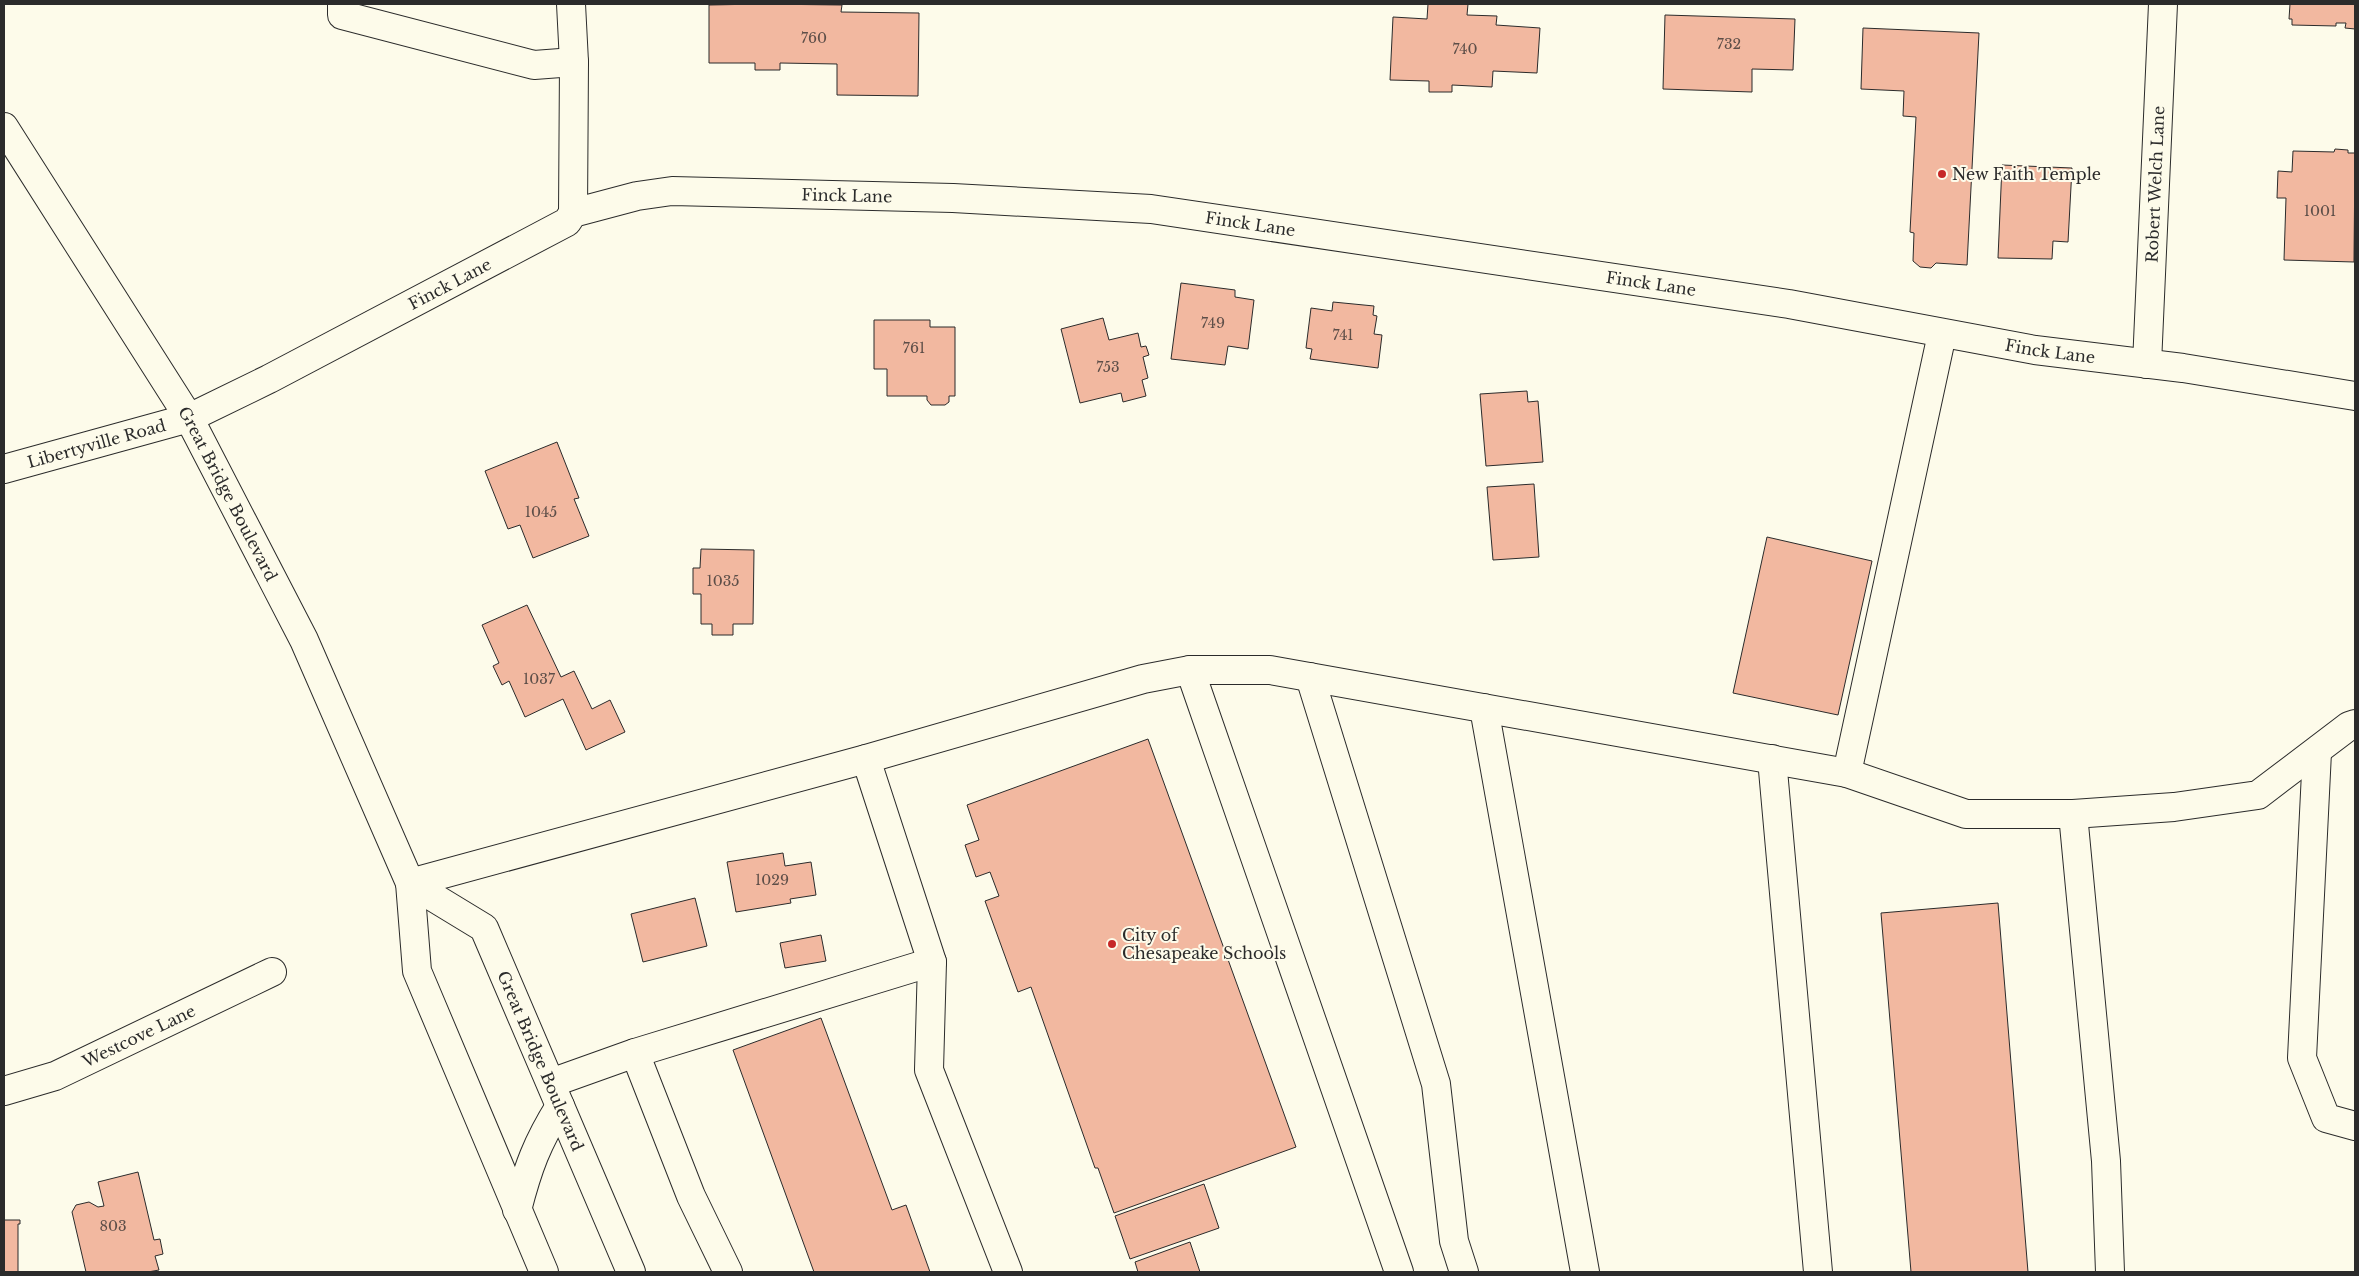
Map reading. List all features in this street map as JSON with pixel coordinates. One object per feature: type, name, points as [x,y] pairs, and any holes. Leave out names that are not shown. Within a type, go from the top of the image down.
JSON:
[{"type":"street","points":[[342,4],[342,15],[534,65],[574,62]]},
{"type":"street","points":[[571,4],[574,62],[573,213]]},
{"type":"street","name":"Robert Welch Lane","points":[[2147,364],[2163,4]]},
{"type":"street","name":"Great Bridge Boulevard","points":[[4,127],[189,418],[304,640],[410,883],[417,972],[544,1272]]},
{"type":"street","name":"Finck Lane","points":[[189,418],[270,379],[567,222],[573,213],[637,196],[672,191],[712,190],[953,198],[1151,209],[1789,304],[2035,350],[2147,364],[2355,396]]},
{"type":"street","points":[[1847,772],[1942,334]]},
{"type":"street","name":"Libertyville Road","points":[[4,469],[189,418]]},
{"type":"street","points":[[410,883],[866,759],[1143,679],[1190,670],[1270,670],[1847,772],[1966,814],[2073,814],[2174,807],[2258,795],[2349,726],[2355,724]]},
{"type":"street","points":[[1190,670],[1399,1272]]},
{"type":"street","points":[[1310,677],[1436,1084],[1454,1241],[1464,1272]]},
{"type":"street","points":[[1484,708],[1585,1272]]},
{"type":"street","points":[[2317,752],[2302,1058],[2326,1118],[2355,1126]]},
{"type":"street","points":[[866,759],[932,962],[929,1070],[1008,1272]]},
{"type":"street","points":[[1772,759],[1818,1272]]},
{"type":"street","points":[[2073,814],[2106,1161],[2110,1272]]},
{"type":"street","name":"Great Bridge Boulevard","points":[[410,883],[484,928],[632,1272]]},
{"type":"street","points":[[517,1210],[530,1162],[545,1129],[556,1094],[635,1053],[932,962]]},
{"type":"street","name":"Westcove Lane","points":[[4,1091],[54,1076],[272,972]]},
{"type":"street","points":[[635,1053],[691,1196],[728,1272]]},
{"type":"building","points":[[1428,4],[1468,4],[1467,15],[1497,16],[1496,25],[1540,28],[1537,73],[1493,71],[1492,87],[1452,85],[1452,92],[1429,92],[1429,81],[1390,80],[1393,17],[1427,19]]},
{"type":"building","points":[[2290,4],[2355,4],[2355,29],[2345,28],[2346,23],[2336,23],[2336,26],[2292,25],[2292,19],[2289,19]]},
{"type":"building","points":[[709,5],[842,5],[841,12],[919,13],[918,96],[837,95],[837,64],[780,63],[780,70],[755,70],[755,63],[709,63]]},
{"type":"building","points":[[1665,15],[1795,19],[1793,70],[1752,69],[1752,92],[1663,89]]},
{"type":"building","name":"New Faith Temple","points":[[1863,28],[1979,33],[1967,265],[1936,263],[1931,268],[1920,267],[1913,261],[1914,233],[1910,232],[1916,117],[1903,116],[1904,91],[1861,89]]},
{"type":"building","points":[[2335,149],[2348,150],[2348,153],[2355,153],[2354,262],[2284,260],[2286,198],[2277,198],[2278,171],[2292,172],[2293,151],[2334,152]]},
{"type":"building","points":[[2002,165],[2072,168],[2068,242],[2053,241],[2052,259],[1998,258]]},
{"type":"building","points":[[1181,283],[1235,290],[1235,297],[1254,300],[1248,349],[1228,346],[1225,365],[1171,359]]},
{"type":"building","points":[[1333,302],[1374,306],[1373,315],[1377,316],[1374,334],[1382,335],[1378,368],[1310,359],[1312,349],[1306,348],[1311,308],[1332,311]]},
{"type":"building","points":[[1103,318],[1109,340],[1138,333],[1141,347],[1146,346],[1149,355],[1143,357],[1148,378],[1142,380],[1146,396],[1123,402],[1121,393],[1080,403],[1061,329]]},
{"type":"building","points":[[874,320],[930,320],[930,327],[955,327],[955,396],[949,396],[949,402],[945,405],[931,405],[927,400],[927,396],[887,396],[887,369],[874,369]]},
{"type":"building","points":[[1527,391],[1528,402],[1538,401],[1543,462],[1486,466],[1480,394]]},
{"type":"building","points":[[557,442],[579,498],[574,499],[589,536],[533,558],[520,525],[508,529],[485,471]]},
{"type":"building","points":[[1534,484],[1539,557],[1493,560],[1487,487]]},
{"type":"building","points":[[1767,537],[1872,561],[1838,715],[1733,693]]},
{"type":"building","points":[[701,549],[754,550],[753,624],[733,624],[733,635],[712,635],[712,624],[701,624],[701,594],[693,594],[693,568],[700,568]]},
{"type":"building","points":[[527,605],[561,677],[574,671],[592,709],[610,700],[625,732],[586,750],[563,699],[525,717],[509,681],[502,685],[493,666],[499,663],[482,625]]},
{"type":"building","name":"City of Chesapeake Schools","points":[[1148,739],[1296,1147],[1114,1213],[1098,1168],[1095,1168],[1031,987],[1018,992],[985,901],[999,896],[990,872],[976,877],[965,845],[979,840],[967,805]]},
{"type":"building","points":[[783,853],[785,866],[811,862],[816,895],[790,899],[791,903],[736,912],[727,862]]},
{"type":"building","points":[[695,898],[707,946],[643,962],[631,914]]},
{"type":"building","points":[[1998,903],[2028,1272],[1911,1272],[1881,913]]},
{"type":"building","points":[[821,935],[826,961],[785,968],[780,943]]},
{"type":"building","points":[[821,1018],[892,1210],[906,1205],[930,1272],[814,1272],[733,1050]]},
{"type":"building","points":[[138,1172],[154,1240],[160,1239],[163,1254],[155,1256],[159,1270],[148,1272],[86,1272],[72,1212],[76,1205],[89,1202],[98,1207],[104,1206],[98,1182]]},
{"type":"building","points":[[1204,1184],[1219,1228],[1130,1259],[1115,1216]]},
{"type":"building","points":[[4,1220],[20,1220],[20,1224],[18,1224],[18,1272],[4,1272]]},
{"type":"building","points":[[1190,1242],[1200,1272],[1138,1272],[1135,1262]]},
{"type":"place","name":"New Faith Temple","points":[[1942,174]]},
{"type":"place","name":"City of Chesapeake Schools","points":[[1112,944]]}]
